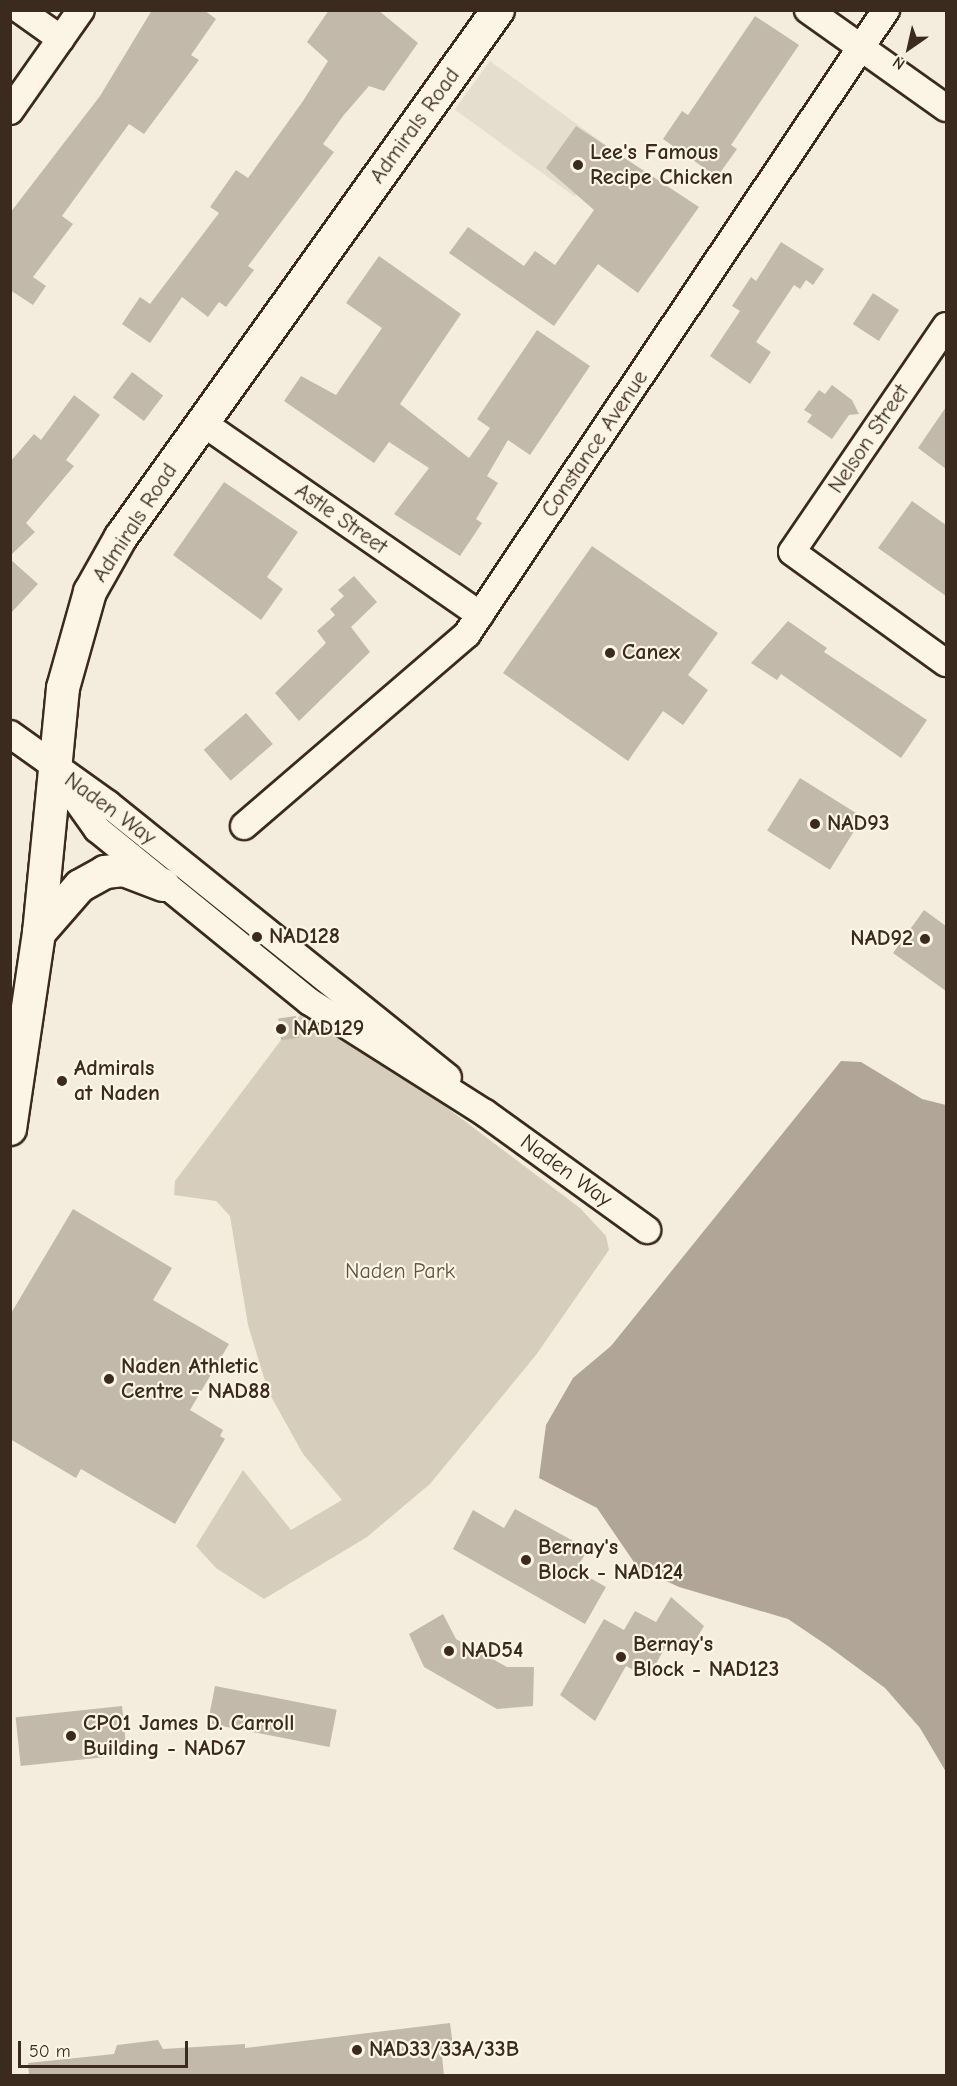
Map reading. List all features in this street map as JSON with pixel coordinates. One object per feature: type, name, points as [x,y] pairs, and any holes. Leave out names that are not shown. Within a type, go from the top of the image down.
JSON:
[{"type":"main road","name":"Admirals Road","points":[[10,1129],[39,933],[53,767],[74,637],[90,592],[121,537],[498,10]]},
{"type":"main road","points":[[39,933],[80,886],[105,872],[124,870],[163,885]]},
{"type":"street","points":[[20,10],[61,39]]},
{"type":"street","points":[[10,111],[81,10]]},
{"type":"street","points":[[808,10],[946,108]]},
{"type":"street","name":"Constance Avenue","points":[[244,826],[467,634],[886,10]]},
{"type":"street","name":"Nelson Street","points":[[945,330],[792,552],[946,663]]},
{"type":"street","name":"Astle Street","points":[[203,423],[480,615]]},
{"type":"street","points":[[10,734],[53,767]]},
{"type":"street","name":"Naden Way","points":[[53,767],[97,829],[163,885],[310,1002],[484,1113],[647,1230]]},
{"type":"street","name":"Naden Way","points":[[53,767],[426,1055],[484,1113]]},
{"type":"shaded area","points":[[490,61],[610,148],[574,197],[455,110]]},
{"type":"shaded area","points":[[841,1061],[861,1062],[922,1099],[946,1105],[946,1772],[920,1728],[885,1688],[828,1646],[788,1619],[679,1587],[638,1568],[597,1508],[539,1478],[546,1425],[573,1378],[611,1346]]},
{"type":"green space","name":"Naden Park","points":[[302,1012],[430,1095],[580,1208],[606,1236],[609,1250],[536,1355],[430,1484],[367,1537],[264,1599],[216,1568],[196,1546],[243,1470],[291,1530],[342,1500],[303,1454],[268,1391],[248,1325],[230,1216],[216,1201],[174,1195],[175,1181],[281,1040],[299,1037],[297,1019]]},
{"type":"building","points":[[152,10],[204,10],[216,19],[191,55],[199,60],[144,134],[129,124],[62,216],[73,224],[33,277],[46,286],[33,305],[10,290],[10,213],[100,96]]},
{"type":"building","points":[[329,10],[378,10],[418,43],[384,91],[369,86],[343,116],[323,144],[334,152],[248,266],[254,270],[226,307],[219,302],[208,317],[182,297],[150,343],[122,324],[140,297],[150,304],[219,213],[210,207],[236,170],[248,178],[303,101],[328,61],[307,42]]},
{"type":"building","points":[[755,16],[799,45],[731,145],[737,149],[717,177],[663,139],[682,111],[688,115]]},
{"type":"building","points":[[576,126],[699,207],[638,293],[598,264],[554,326],[449,253],[468,227],[524,266],[535,251],[555,265],[594,210],[546,168]]},
{"type":"building","points":[[781,242],[824,269],[813,285],[806,280],[800,289],[794,285],[756,342],[771,352],[750,384],[710,356],[740,311],[732,306],[751,277],[756,281]]},
{"type":"building","points":[[379,256],[461,314],[400,404],[469,458],[490,428],[477,419],[537,330],[590,366],[530,455],[508,440],[487,476],[498,483],[476,519],[482,523],[460,556],[394,514],[429,468],[389,442],[374,463],[284,401],[301,376],[336,395],[382,328],[346,303]]},
{"type":"building","points":[[873,293],[899,310],[879,341],[853,324]]},
{"type":"building","points":[[132,372],[163,395],[144,421],[113,398]]},
{"type":"building","points":[[832,385],[852,400],[859,414],[849,415],[832,439],[807,422],[812,415],[804,410],[819,390],[825,394]]},
{"type":"building","points":[[74,395],[100,415],[66,460],[74,466],[26,523],[35,532],[10,556],[10,462],[34,434],[41,440]]},
{"type":"building","points":[[946,407],[946,469],[918,448]]},
{"type":"building","points":[[224,482],[298,532],[267,577],[283,589],[261,620],[173,555]]},
{"type":"building","points":[[912,501],[946,525],[946,596],[878,548]]},
{"type":"building","name":"Canex","points":[[592,546],[718,633],[688,675],[708,690],[683,725],[663,711],[628,761],[503,673]]},
{"type":"building","points":[[10,559],[38,584],[10,614]]},
{"type":"building","points":[[354,576],[377,602],[351,627],[370,652],[299,721],[275,693],[326,643],[317,631],[335,615],[330,609],[344,596],[338,590]]},
{"type":"building","points":[[788,621],[827,648],[824,652],[927,720],[901,758],[781,674],[777,680],[751,663]]},
{"type":"building","points":[[246,713],[273,744],[231,781],[204,750]]},
{"type":"building","name":"NAD93","points":[[800,778],[863,817],[830,870],[767,831]]},
{"type":"building","name":"NAD92","points":[[924,910],[946,926],[946,991],[893,953]]},
{"type":"building","name":"NAD129","points":[[296,1016],[299,1038],[281,1040],[278,1019]]},
{"type":"building","name":"Naden Athletic Centre - NAD88","points":[[73,1209],[172,1268],[153,1300],[229,1344],[190,1410],[223,1430],[220,1436],[225,1439],[175,1524],[81,1469],[76,1478],[10,1439],[10,1315]]},
{"type":"building","name":"Bernay's Block - NAD124","points":[[515,1509],[588,1549],[576,1570],[606,1587],[585,1624],[453,1549],[473,1510],[504,1528]]},
{"type":"building","name":"Bernay's Block - NAD123","points":[[671,1597],[704,1626],[689,1651],[667,1644],[648,1678],[626,1666],[595,1721],[560,1695],[604,1619],[624,1630],[635,1611],[656,1622]]},
{"type":"building","name":"NAD54","points":[[443,1614],[456,1639],[507,1667],[534,1667],[533,1706],[497,1709],[424,1667],[409,1634]]},
{"type":"building","points":[[215,1686],[337,1710],[329,1747],[208,1723]]},
{"type":"building","name":"CPO1 James D. Carroll Building - NAD67","points":[[122,1706],[127,1755],[21,1766],[16,1717]]},
{"type":"building","points":[[450,2023],[454,2054],[442,2055],[444,2076],[29,2076],[28,2063],[114,2054],[117,2045],[158,2040],[163,2049],[245,2044],[245,2048]]},
{"type":"place","name":"Lee's Famous Recipe Chicken","points":[[578,165]]},
{"type":"place","name":"Canex","points":[[610,653]]},
{"type":"place","name":"NAD93","points":[[815,824]]},
{"type":"place","name":"NAD128","points":[[257,937]]},
{"type":"place","name":"NAD92","points":[[925,939]]},
{"type":"place","name":"NAD129","points":[[281,1029]]},
{"type":"place","name":"Admirals at Naden","points":[[62,1081]]},
{"type":"place","name":"Naden Athletic Centre - NAD88","points":[[109,1379]]},
{"type":"place","name":"Bernay's Block - NAD124","points":[[526,1560]]},
{"type":"place","name":"NAD54","points":[[449,1651]]},
{"type":"place","name":"Bernay's Block - NAD123","points":[[621,1657]]},
{"type":"place","name":"CPO1 James D. Carroll Building - NAD67","points":[[71,1736]]},
{"type":"place","name":"NAD33/33A/33B","points":[[357,2050]]}]
